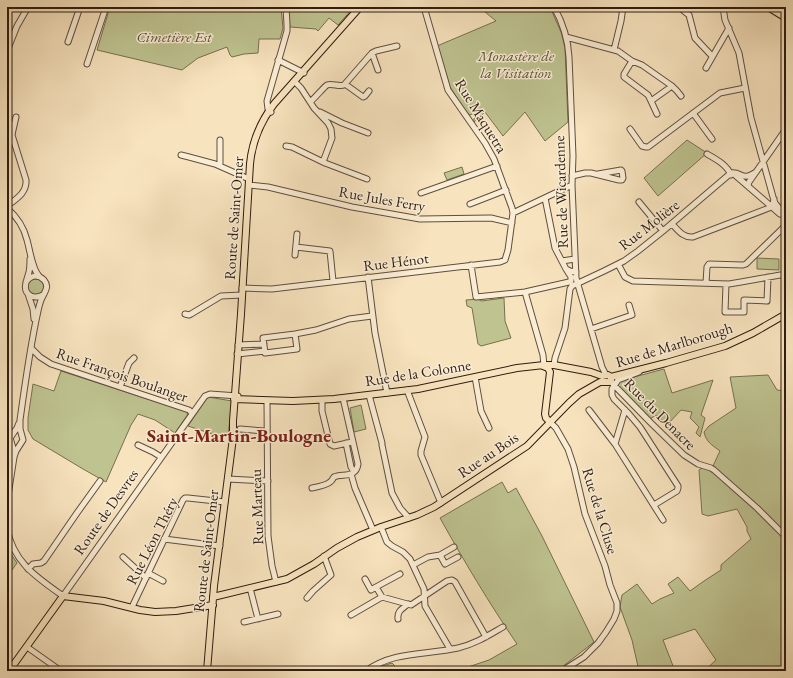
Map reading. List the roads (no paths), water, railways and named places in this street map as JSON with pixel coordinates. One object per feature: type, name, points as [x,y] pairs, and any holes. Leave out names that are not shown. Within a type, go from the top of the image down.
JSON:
[{"type":"main road","points":[[303,73],[360,7]]},
{"type":"main road","name":"Route de Saint-Omer","points":[[207,671],[212,605],[233,434],[236,423],[242,288],[252,152],[256,137],[269,110],[363,7]]},
{"type":"main road","points":[[768,7],[786,18]]},
{"type":"main road","name":"Rue de Marlborough","points":[[609,379],[728,344],[758,330],[786,314]]},
{"type":"main road","name":"Rue de la Colonne","points":[[236,397],[294,401],[343,398],[407,390],[517,368],[556,364],[591,372],[609,379]]},
{"type":"main road","points":[[543,366],[548,368],[550,372],[545,415],[550,422]]},
{"type":"main road","name":"Rue au Bois","points":[[213,597],[288,579],[346,543],[373,530],[409,518],[441,503],[524,447],[579,394],[609,379]]},
{"type":"main road","points":[[63,596],[104,601],[149,611],[161,612],[212,605]]},
{"type":"main road","name":"Route de Desvres","points":[[9,671],[63,596]]},
{"type":"street","points":[[7,48],[18,23],[28,7]]},
{"type":"street","points":[[68,42],[80,7]]},
{"type":"street","points":[[87,64],[106,7]]},
{"type":"street","points":[[269,110],[267,101],[287,30],[286,7]]},
{"type":"street","name":"Rue Maquetra","points":[[424,7],[447,88],[485,143],[497,166],[514,213]]},
{"type":"street","name":"Rue de Wicardenne","points":[[554,7],[566,37],[569,56],[572,184],[577,283],[603,371],[609,379]]},
{"type":"street","points":[[614,50],[623,7]]},
{"type":"street","points":[[679,7],[689,15],[695,38],[712,56]]},
{"type":"street","points":[[723,7],[725,20],[738,51],[752,120],[773,198],[776,205],[786,218]]},
{"type":"street","points":[[706,68],[729,28]]},
{"type":"street","points":[[566,37],[620,52],[672,86],[681,96]]},
{"type":"street","points":[[310,102],[327,85],[331,84],[341,86],[345,84],[372,53],[397,46]]},
{"type":"street","points":[[372,53],[378,70]]},
{"type":"street","points":[[278,60],[303,73]]},
{"type":"street","points":[[632,61],[624,74],[624,77],[648,95],[657,114]]},
{"type":"street","points":[[295,82],[302,89],[315,110],[331,128],[333,134],[323,162]]},
{"type":"street","points":[[345,84],[363,97],[369,91]]},
{"type":"street","points":[[651,101],[672,86]]},
{"type":"street","points":[[630,129],[642,146],[647,147],[720,94],[745,88]]},
{"type":"street","points":[[315,110],[368,133]]},
{"type":"street","points":[[693,114],[712,139]]},
{"type":"street","points":[[16,117],[12,135],[26,180],[26,186],[22,193],[7,207],[21,224],[29,246],[35,271],[47,284],[47,289],[43,294],[39,306],[33,332]]},
{"type":"street","points":[[748,186],[786,128]]},
{"type":"street","points":[[781,136],[786,140]]},
{"type":"street","points":[[220,140],[220,166]]},
{"type":"street","points":[[286,146],[367,179]]},
{"type":"street","points":[[707,154],[719,162],[730,171],[730,174],[736,176],[786,218]]},
{"type":"street","name":"Rue Jules Ferry","points":[[181,155],[220,166],[249,182],[354,208],[420,219],[491,218],[512,223]]},
{"type":"street","points":[[421,193],[497,166]]},
{"type":"street","points":[[572,176],[591,172],[598,174]]},
{"type":"street","points":[[730,174],[735,172],[741,176],[746,176],[756,172]]},
{"type":"street","name":"Rue Molière","points":[[577,283],[598,275],[638,251],[730,174]]},
{"type":"street","points":[[514,213],[572,184]]},
{"type":"street","points":[[470,204],[506,190]]},
{"type":"street","points":[[471,265],[476,297],[525,292],[570,282],[571,277],[553,243],[545,198]]},
{"type":"street","points":[[766,202],[773,198]]},
{"type":"street","points":[[672,224],[683,235],[691,237],[771,206],[773,204],[773,198]]},
{"type":"street","points":[[639,202],[663,231]]},
{"type":"street","name":"Rue Hénot","points":[[242,288],[270,289],[504,261],[506,258],[514,213]]},
{"type":"street","points":[[706,283],[707,268],[709,264],[747,263],[786,225]]},
{"type":"street","points":[[295,255],[297,234]]},
{"type":"street","points":[[14,457],[23,441],[20,420],[33,332],[33,307],[25,287],[30,264],[29,246]]},
{"type":"street","points":[[296,247],[330,251],[333,281]]},
{"type":"street","points":[[562,262],[575,259]]},
{"type":"street","points":[[618,264],[625,277],[633,280],[726,284],[786,274]]},
{"type":"street","points":[[566,269],[576,272]]},
{"type":"street","points":[[26,282],[31,277],[39,276]]},
{"type":"street","points":[[368,277],[372,316],[387,393]]},
{"type":"street","points":[[726,284],[725,312],[744,312],[744,300],[767,301],[768,277]]},
{"type":"street","points":[[550,372],[556,364],[565,326],[570,288],[577,283]]},
{"type":"street","points":[[525,292],[543,355],[548,362],[556,364]]},
{"type":"street","points":[[28,294],[39,297],[43,294]]},
{"type":"street","points":[[185,314],[189,315],[221,296],[242,295]]},
{"type":"street","points":[[591,329],[632,315],[629,305]]},
{"type":"street","points":[[295,334],[297,349],[265,354],[263,338],[316,330],[348,319],[372,316]]},
{"type":"street","points":[[240,345],[264,344]]},
{"type":"street","name":"Rue François Boulanger","points":[[31,348],[39,356],[51,364],[189,410],[192,414]]},
{"type":"street","points":[[239,353],[265,351]]},
{"type":"street","points":[[543,355],[543,366]]},
{"type":"street","points":[[120,387],[130,363],[134,358]]},
{"type":"street","points":[[591,372],[599,371],[601,364]]},
{"type":"street","points":[[475,377],[482,413],[489,428]]},
{"type":"street","points":[[609,379],[612,397],[642,429],[678,487],[677,491],[654,505]]},
{"type":"street","name":"Rue du Denacre","points":[[609,379],[684,455],[695,463],[714,470],[786,537]]},
{"type":"street","points":[[407,390],[425,437],[421,455],[441,503]]},
{"type":"street","name":"Route de Desvres","points":[[63,596],[206,394],[236,397]]},
{"type":"street","points":[[369,395],[382,444],[392,493],[398,506],[409,518]]},
{"type":"street","points":[[312,488],[330,482],[335,477],[352,473],[357,468],[358,464],[343,398]]},
{"type":"street","name":"Rue Marteau","points":[[267,400],[266,431],[268,542],[276,582]]},
{"type":"street","points":[[322,400],[322,411],[330,443],[333,446],[352,442]]},
{"type":"street","points":[[590,410],[615,444],[663,520]]},
{"type":"street","points":[[615,444],[625,410]]},
{"type":"street","points":[[7,502],[14,457],[14,450],[10,439],[20,420]]},
{"type":"street","name":"Rue de la Cluse","points":[[550,422],[563,439],[569,452],[585,514],[617,601],[617,611],[612,622],[592,650],[578,662],[562,671]]},
{"type":"street","points":[[240,429],[266,431]]},
{"type":"street","points":[[13,433],[22,435]]},
{"type":"street","points":[[346,443],[355,488],[373,530]]},
{"type":"street","points":[[12,444],[20,444]]},
{"type":"street","points":[[138,445],[161,457]]},
{"type":"street","points":[[228,479],[268,481]]},
{"type":"street","points":[[28,569],[34,563],[41,563],[44,561],[100,481]]},
{"type":"street","name":"Rue Léon Théry","points":[[132,607],[184,498],[225,502]]},
{"type":"street","points":[[381,527],[387,542],[410,559],[423,588],[425,606],[450,649]]},
{"type":"street","points":[[7,528],[17,555],[28,569],[42,582],[63,596]]},
{"type":"street","points":[[164,539],[220,546]]},
{"type":"street","points":[[413,566],[428,557],[440,555],[454,547]]},
{"type":"street","points":[[440,555],[445,564],[458,557]]},
{"type":"street","points":[[307,598],[331,575],[324,556]]},
{"type":"street","points":[[124,557],[147,576],[163,581]]},
{"type":"street","points":[[365,579],[371,590],[400,574]]},
{"type":"street","points":[[376,587],[382,597],[411,605],[448,581],[454,581],[486,637]]},
{"type":"street","points":[[250,588],[258,619]]},
{"type":"street","points":[[351,615],[382,597]]},
{"type":"street","points":[[398,619],[399,611],[408,604]]},
{"type":"street","points":[[244,622],[278,614]]},
{"type":"street","points":[[366,671],[384,661],[401,656],[450,649],[472,644],[503,627]]},
{"type":"street","points":[[26,647],[61,671]]},
{"type":"district","name":"Saint-Martin-Boulogne","points":[[239,435]]},
{"type":"park label","name":"Cimetière Est","points":[[174,37]]},
{"type":"park label","name":"Monastère de la Visitation","points":[[516,64]]}]
